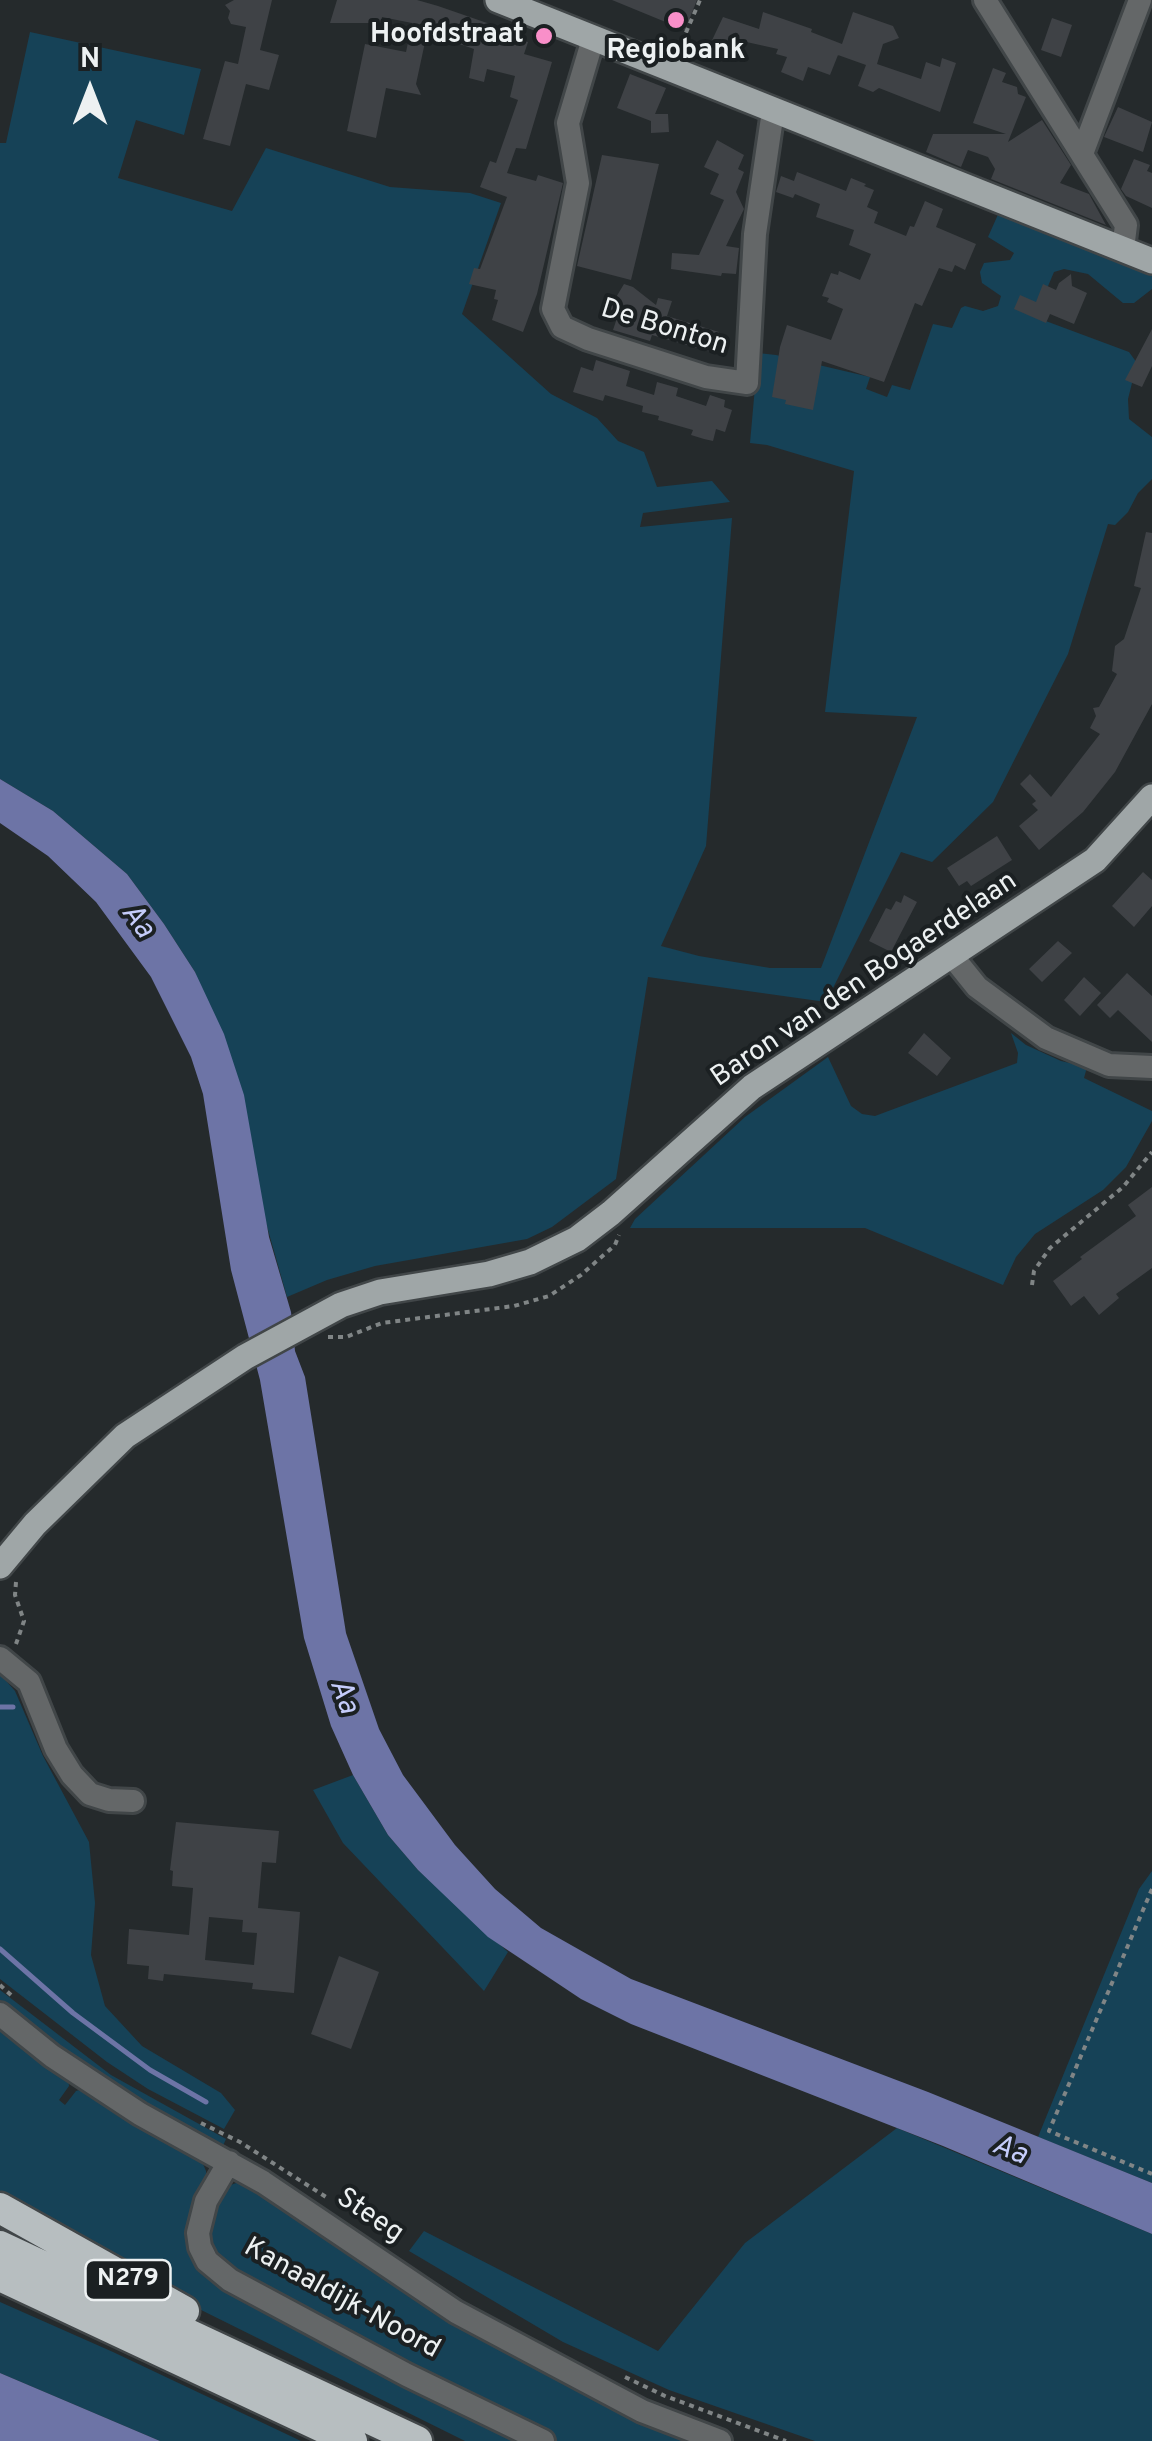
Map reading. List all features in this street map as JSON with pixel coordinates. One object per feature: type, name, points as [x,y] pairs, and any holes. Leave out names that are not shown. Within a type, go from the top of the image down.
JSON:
[{"type":"highway","name":"N279","points":[[0,2208],[200,2320],[249,2361]]},
{"type":"highway","name":"N279","points":[[0,2246],[417,2441]]},
{"type":"highway","name":"N279","points":[[0,2276],[352,2441]]},
{"type":"highway","name":"N279","points":[[0,2296],[65,2323],[161,2352]]},
{"type":"main road","points":[[498,0],[1152,261]]},
{"type":"main road","name":"Baron van den Bogaerdelaan","points":[[9,1570],[34,1524],[125,1436],[245,1356],[341,1306],[367,1296],[489,1274],[530,1262],[577,1238],[612,1213],[752,1087],[1095,860],[1152,797]]},
{"type":"street","points":[[985,0],[1086,144],[1126,225],[1123,250]]},
{"type":"street","points":[[1086,144],[1140,0]]},
{"type":"street","name":"De Bonton","points":[[593,39],[568,122],[578,183],[553,310],[562,327],[588,339],[706,377],[747,383],[755,234],[774,111]]},
{"type":"street","points":[[952,956],[977,987],[1046,1038],[1109,1065],[1152,1067]]},
{"type":"street","points":[[1,1659],[29,1682],[72,1776],[90,1794],[133,1801]]},
{"type":"street","name":"Steeg","points":[[0,2014],[52,2056],[140,2114],[230,2162],[486,2328],[642,2411],[720,2441]]},
{"type":"street","name":"Kanaaldijk-Noord","points":[[230,2162],[206,2201],[198,2233],[207,2262],[230,2280],[390,2366],[543,2441]]},
{"type":"path","points":[[670,70],[700,0]]},
{"type":"path","points":[[1032,1285],[1034,1271],[1050,1248],[1123,1188],[1152,1152]]},
{"type":"path","points":[[1,1659],[20,1637],[24,1621],[9,1570]]},
{"type":"path","points":[[1152,1889],[1048,2131],[1152,2174]]},
{"type":"path","name":"Steeg","points":[[196,2120],[256,2152],[334,2204]]},
{"type":"path","points":[[612,2371],[665,2396],[786,2441]]},
{"type":"shaded area","points":[[30,32],[201,69],[184,135],[136,120],[118,178],[232,211],[266,148],[390,187],[470,193],[501,203],[462,314],[551,394],[597,418],[618,441],[644,452],[657,487],[712,481],[730,502],[643,513],[640,527],[732,518],[706,846],[661,946],[699,956],[770,968],[821,968],[917,717],[825,712],[854,471],[750,443],[758,353],[870,377],[866,389],[887,397],[892,385],[910,390],[933,324],[952,328],[965,306],[983,311],[998,306],[1001,296],[982,283],[980,272],[984,263],[1010,260],[1014,253],[988,237],[1000,210],[1152,271],[1152,289],[1134,303],[1123,303],[1088,274],[1064,269],[1054,272],[1035,317],[1129,352],[1137,363],[1128,399],[1129,419],[1152,437],[1152,479],[1138,493],[1128,512],[1115,525],[1108,524],[1068,654],[993,802],[932,862],[901,852],[826,1002],[648,977],[616,1179],[552,1227],[527,1239],[375,1266],[287,1297],[195,972],[127,874],[53,811],[0,779],[0,143],[6,143]]},
{"type":"shaded area","points":[[1011,1033],[1026,1045],[1061,1061],[1087,1067],[1084,1078],[1152,1111],[1152,1121],[1126,1167],[1103,1190],[1035,1234],[1016,1257],[1003,1285],[865,1228],[630,1228],[635,1219],[745,1117],[828,1057],[851,1106],[862,1114],[875,1116],[1017,1063]]},
{"type":"shaded area","points":[[0,1674],[15,1691],[43,1756],[89,1842],[95,1903],[91,1955],[105,2006],[142,2046],[221,2093],[235,2110],[224,2129],[148,2089],[107,2062],[0,1979]]},
{"type":"shaded area","points":[[353,1775],[388,1835],[418,1870],[508,1952],[484,1991],[343,1843],[313,1790]]},
{"type":"shaded area","points":[[1152,1871],[1152,2183],[1038,2137],[1139,1889]]},
{"type":"shaded area","points":[[0,1990],[111,2075],[226,2139],[222,2148],[144,2108],[27,2025],[0,2002]]},
{"type":"shaded area","points":[[0,2025],[68,2078],[69,2086],[59,2100],[65,2105],[76,2091],[83,2089],[201,2159],[206,2185],[196,2250],[527,2441],[465,2441],[187,2303],[0,2201]]},
{"type":"shaded area","points":[[897,2128],[1152,2234],[1152,2441],[815,2441],[669,2390],[563,2342],[409,2251],[424,2231],[658,2351],[745,2243]]},
{"type":"shaded area","points":[[247,2183],[704,2441],[556,2441],[236,2274],[212,2255],[205,2228],[225,2187]]},
{"type":"shaded area","points":[[0,2302],[301,2441],[160,2441],[0,2373]]},
{"type":"water","name":"Aa","points":[[0,779],[53,811],[127,874],[195,972],[224,1034],[244,1095],[269,1237],[291,1312],[295,1351],[305,1377],[346,1633],[379,1729],[403,1775],[455,1845],[495,1889],[541,1928],[631,1979],[928,2092],[1152,2183],[1152,2234],[943,2146],[631,2024],[581,1999],[488,1937],[418,1870],[388,1835],[353,1775],[331,1726],[304,1638],[260,1380],[231,1270],[203,1094],[191,1057],[151,977],[96,902],[48,856],[0,823]]},
{"type":"water","points":[[0,2373],[160,2441],[0,2441]]},
{"type":"building","points":[[234,0],[272,0],[260,50],[279,55],[269,90],[246,84],[230,146],[203,139],[225,61],[238,64],[246,27],[231,24],[228,18],[230,11],[225,5]]},
{"type":"building","points":[[337,0],[417,0],[438,6],[490,24],[488,30],[528,42],[524,54],[552,62],[526,149],[516,148],[507,173],[536,181],[538,175],[563,183],[537,294],[523,332],[492,320],[498,300],[494,299],[496,290],[469,284],[474,268],[480,269],[507,197],[480,187],[490,161],[496,163],[518,100],[510,97],[515,76],[487,69],[484,82],[469,78],[474,49],[427,33],[416,84],[421,95],[386,88],[376,138],[347,131],[365,44],[406,52],[412,23],[382,17],[381,23],[330,23]]},
{"type":"building","points":[[612,0],[697,0],[685,30]]},
{"type":"building","points":[[763,12],[842,44],[853,12],[893,26],[899,38],[883,44],[877,64],[921,79],[926,62],[940,67],[942,58],[956,63],[940,112],[879,88],[873,92],[858,86],[866,65],[838,55],[830,75],[808,67],[803,81],[781,72],[787,57],[776,54],[778,49],[742,41],[735,62],[706,53],[723,17],[759,29]]},
{"type":"building","points":[[1052,18],[1072,25],[1061,57],[1041,50]]},
{"type":"building","points":[[993,68],[1006,73],[1002,82],[1017,87],[1018,94],[1026,97],[1008,142],[1042,120],[1071,165],[1060,183],[1089,194],[1106,225],[991,179],[995,169],[988,157],[968,150],[961,167],[926,152],[933,134],[1006,134],[973,123]]},
{"type":"building","points":[[630,74],[666,88],[655,114],[668,114],[669,132],[651,133],[651,121],[617,108]]},
{"type":"building","points":[[1118,107],[1152,122],[1143,152],[1104,137]]},
{"type":"building","points":[[717,140],[744,155],[738,169],[744,172],[736,192],[744,209],[726,246],[739,248],[736,274],[721,276],[671,269],[672,253],[699,255],[724,200],[710,194],[719,174],[704,167]]},
{"type":"building","points":[[602,155],[659,164],[631,280],[577,266]]},
{"type":"building","points":[[1134,159],[1150,165],[1147,171],[1152,173],[1152,208],[1126,196],[1121,189]]},
{"type":"building","points":[[797,172],[846,191],[851,178],[866,184],[874,190],[867,207],[878,212],[874,223],[906,236],[925,201],[943,209],[936,227],[976,244],[965,270],[955,265],[952,272],[939,268],[922,306],[915,303],[884,382],[822,361],[813,410],[772,397],[787,325],[831,340],[843,309],[822,296],[831,273],[838,275],[839,271],[860,280],[871,254],[849,245],[854,230],[816,217],[820,204],[795,194],[793,198],[776,192],[781,176],[794,181]]},
{"type":"building","points":[[1071,274],[1072,286],[1087,293],[1074,324],[1050,314],[1046,323],[1014,309],[1020,295],[1036,302],[1043,284],[1056,290]]},
{"type":"building","points":[[624,284],[656,305],[658,298],[672,301],[667,316],[719,332],[714,353],[652,335],[650,341],[613,330],[619,312],[609,309]]},
{"type":"building","points":[[1152,329],[1152,366],[1142,387],[1125,380]]},
{"type":"building","points":[[596,360],[630,371],[626,386],[654,395],[657,382],[678,388],[676,396],[706,406],[710,395],[725,400],[724,407],[732,410],[725,432],[716,429],[713,441],[704,439],[691,435],[693,430],[642,412],[643,406],[605,395],[603,401],[573,392],[581,367],[593,371]]},
{"type":"building","points":[[1146,532],[1152,533],[1152,704],[1115,772],[1083,812],[1039,850],[1019,826],[1038,810],[1032,804],[1036,801],[1020,784],[1030,774],[1051,797],[1100,734],[1090,728],[1096,716],[1093,708],[1099,707],[1117,674],[1112,671],[1115,646],[1124,639],[1141,588],[1134,586]]},
{"type":"building","points":[[997,836],[1012,860],[971,886],[967,881],[959,886],[947,868]]},
{"type":"building","points":[[1143,872],[1152,880],[1152,906],[1134,927],[1112,906]]},
{"type":"building","points":[[904,895],[917,902],[891,952],[869,941],[886,908],[891,910],[896,901],[901,903]]},
{"type":"building","points":[[1058,941],[1072,953],[1042,982],[1029,969]]},
{"type":"building","points":[[1127,973],[1152,996],[1152,1042],[1118,1010],[1110,1018],[1097,1005]]},
{"type":"building","points":[[1084,977],[1101,993],[1080,1016],[1064,1000]]},
{"type":"building","points":[[924,1033],[951,1058],[937,1076],[908,1053]]},
{"type":"building","points":[[1152,1187],[1152,1268],[1116,1294],[1119,1298],[1099,1315],[1084,1296],[1071,1306],[1053,1281],[1136,1216],[1128,1205]]},
{"type":"building","points":[[176,1822],[279,1831],[276,1863],[262,1862],[258,1908],[300,1912],[294,1993],[252,1989],[253,1983],[164,1974],[163,1981],[148,1979],[149,1966],[127,1964],[129,1929],[189,1935],[193,1888],[172,1886]],"holes":[[[209,1917],[243,1920],[242,1932],[257,1933],[254,1965],[205,1960]]]},
{"type":"building","points":[[339,1956],[379,1972],[351,2049],[311,2034]]},
{"type":"waterway","points":[[0,1707],[13,1707]]},
{"type":"waterway","points":[[0,1949],[73,2013],[150,2070],[206,2102]]},
{"type":"place","name":"Regiobank","points":[[676,20]]},
{"type":"place","name":"Hoofdstraat","points":[[544,36]]}]
